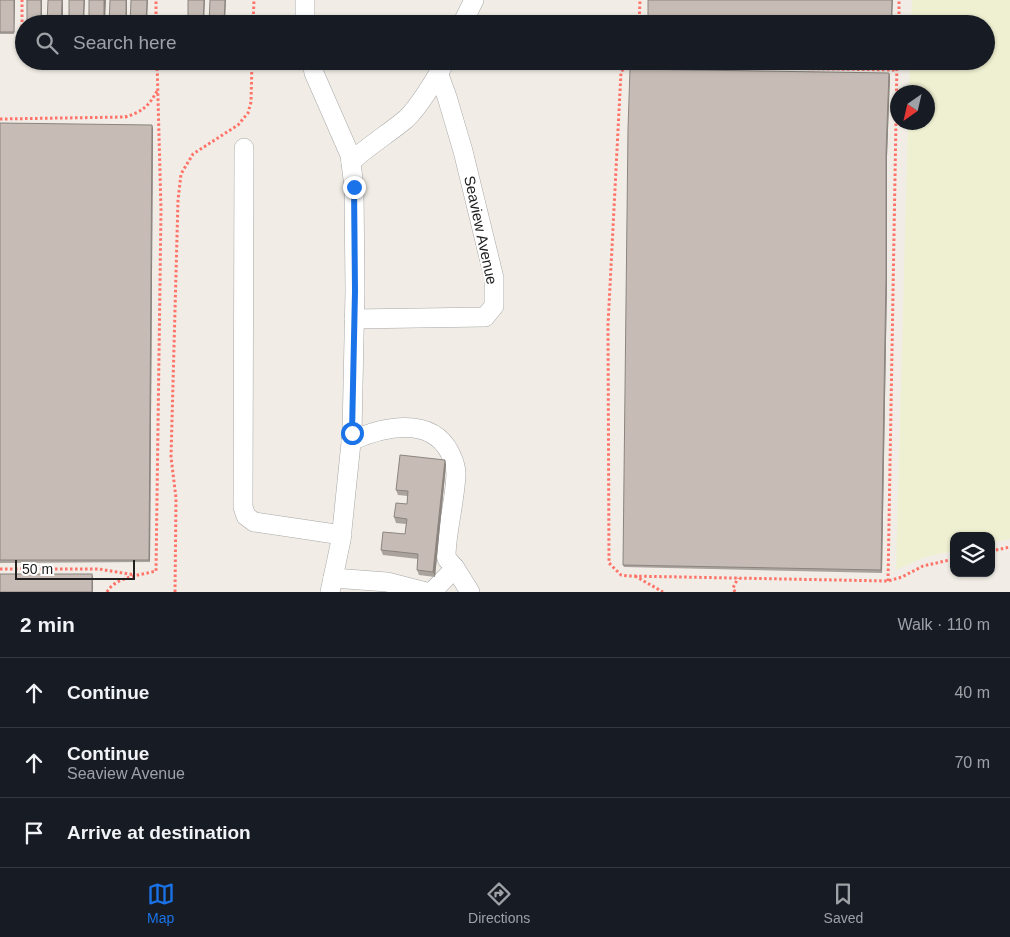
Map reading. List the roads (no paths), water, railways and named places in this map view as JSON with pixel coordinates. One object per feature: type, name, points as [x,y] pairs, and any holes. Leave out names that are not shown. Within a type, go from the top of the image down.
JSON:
[{"type":"lane","points":[[305,0],[305,15]]},
{"type":"lane","points":[[466,15],[474,0]]},
{"type":"lane","points":[[314,70],[350,155],[354,187],[354,349],[351,441],[342,536],[332,585],[387,582],[426,592]]},
{"type":"lane","name":"Seaview Avenue","points":[[351,162],[407,118],[441,70]]},
{"type":"lane","name":"Seaview Avenue","points":[[354,319],[485,317],[494,306],[494,278],[463,151],[447,96],[442,70]]},
{"type":"lane","points":[[244,148],[244,507],[246,516],[254,522],[342,536]]},
{"type":"lane","points":[[351,441],[379,430],[399,428],[424,429],[437,435],[445,443],[452,457],[456,472],[446,554],[470,592]]},
{"type":"lane","points":[[432,592],[455,568]]}]
